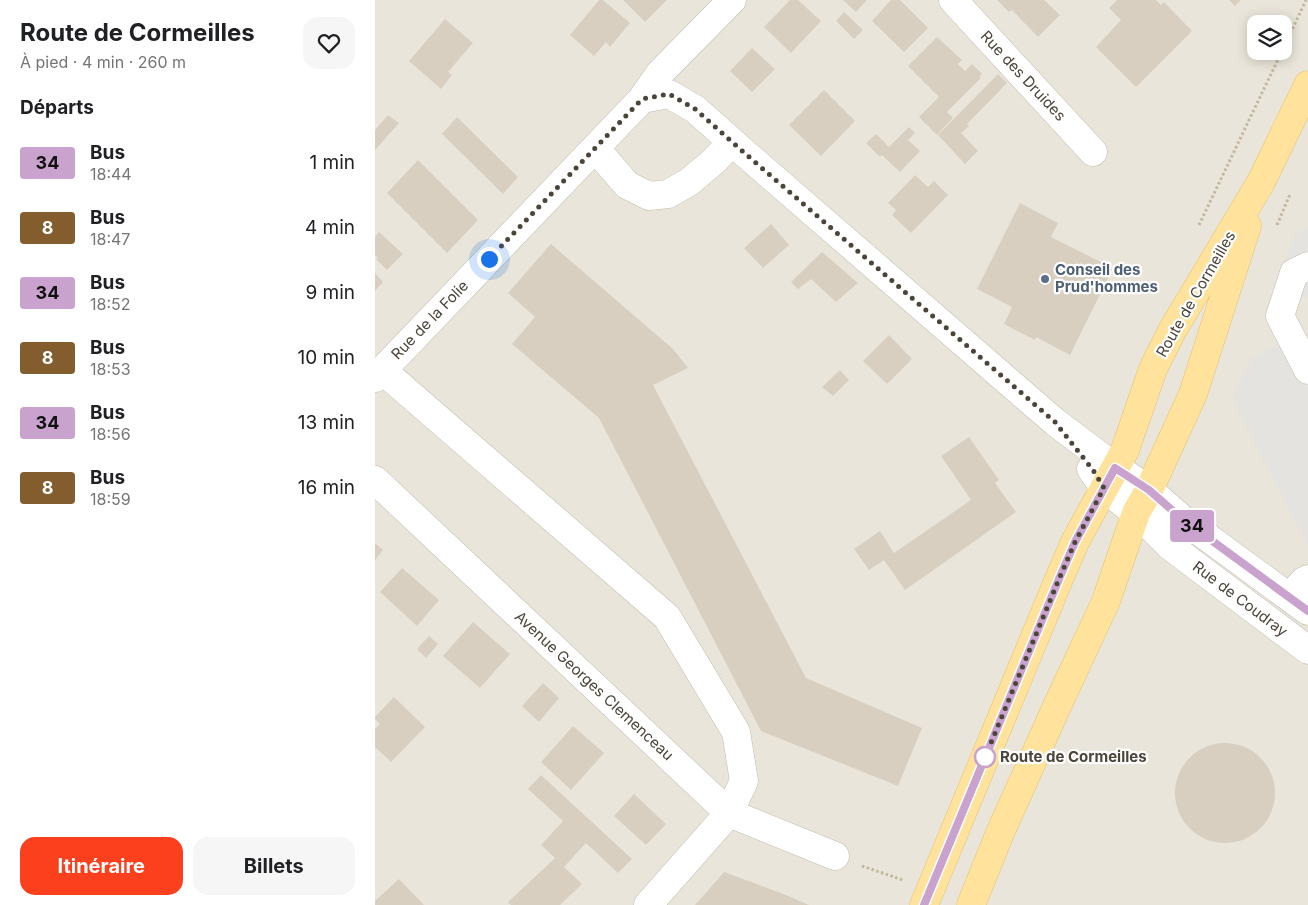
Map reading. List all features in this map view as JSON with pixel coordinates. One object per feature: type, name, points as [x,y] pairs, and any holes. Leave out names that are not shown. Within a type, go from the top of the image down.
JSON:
[{"type":"main road","name":"Route de Cormeilles","points":[[927,895],[1075,542],[1125,450],[1153,370],[1171,331],[1261,182],[1308,85]]},
{"type":"main road","name":"Route de Cormeilles","points":[[971,905],[1000,833],[1106,601],[1136,513],[1149,490],[1193,394],[1261,182]]},
{"type":"street","name":"Rue de la Folie","points":[[379,374],[642,99],[660,73],[732,0]]},
{"type":"street","name":"Rue des Druides","points":[[953,0],[1093,152]]},
{"type":"street","points":[[642,99],[669,94],[695,109],[1055,422],[1110,478]]},
{"type":"street","points":[[595,148],[627,185],[649,196],[668,194],[689,182],[732,142]]},
{"type":"street","points":[[1308,266],[1294,273],[1281,316],[1308,370]]},
{"type":"street","points":[[379,374],[667,617],[736,732],[744,781],[729,813],[648,905]]},
{"type":"street","name":"Rue de Coudray","points":[[1110,478],[1149,490],[1181,518],[1302,596]]},
{"type":"street","name":"Rue de Coudray","points":[[1110,478],[1136,513],[1170,546],[1308,650]]},
{"type":"street","name":"Avenue Georges Clemenceau","points":[[375,480],[729,813],[835,856]]},
{"type":"path","points":[[1292,30],[1306,0]]},
{"type":"path","points":[[1196,231],[1278,60]]},
{"type":"path","points":[[835,856],[898,879],[927,895]]},
{"type":"shaded area","points":[[375,0],[1308,0],[1308,905],[375,905]]},
{"type":"shaded area","points":[[1308,227],[1308,298],[1272,293],[1296,233]]},
{"type":"shaded area","points":[[1285,342],[1308,388],[1308,546],[1232,400],[1251,359]]},
{"type":"building","points":[[599,0],[603,0],[630,23],[610,47],[606,42],[594,56],[570,35]]},
{"type":"building","points":[[623,0],[667,0],[645,22]]},
{"type":"building","points":[[790,0],[798,0],[821,21],[791,53],[764,27]]},
{"type":"building","points":[[843,0],[867,0],[856,12]]},
{"type":"building","points":[[891,0],[900,0],[928,28],[904,52],[872,21]]},
{"type":"building","points":[[997,0],[1044,0],[1060,15],[1038,37],[1012,10],[1009,12]]},
{"type":"building","points":[[1117,0],[1156,0],[1161,5],[1164,2],[1192,31],[1136,87],[1096,47],[1121,20],[1109,8]]},
{"type":"building","points":[[1229,0],[1241,0],[1235,6]]},
{"type":"building","points":[[844,12],[863,30],[854,39],[836,21]]},
{"type":"building","points":[[445,19],[473,43],[448,72],[452,75],[441,89],[409,61]]},
{"type":"building","points":[[937,37],[962,60],[958,64],[965,71],[972,64],[982,74],[979,77],[981,78],[947,112],[953,118],[937,135],[919,117],[939,97],[908,66]]},
{"type":"building","points":[[752,48],[775,69],[752,92],[730,71]]},
{"type":"building","points":[[998,74],[1007,83],[967,124],[969,126],[961,133],[978,151],[965,164],[938,135]]},
{"type":"building","points":[[824,90],[855,121],[821,156],[789,125]]},
{"type":"building","points":[[388,115],[399,123],[375,150],[375,130]]},
{"type":"building","points":[[457,117],[518,177],[503,194],[442,134]]},
{"type":"building","points":[[909,127],[915,133],[908,140],[920,151],[900,172],[882,155],[880,157],[866,143],[876,134],[889,147]]},
{"type":"building","points":[[418,160],[478,220],[447,253],[387,193]]},
{"type":"building","points":[[915,175],[928,187],[934,181],[948,195],[911,233],[892,215],[896,210],[888,203]]},
{"type":"building","name":"Conseil des Prud'hommes","points":[[1020,203],[1058,223],[1051,237],[1113,268],[1070,355],[1036,337],[1035,340],[1004,324],[1012,307],[977,289]]},
{"type":"building","points":[[771,224],[789,245],[763,268],[744,248]]},
{"type":"building","points":[[379,232],[403,254],[387,270],[376,259],[378,258],[375,255],[375,237]]},
{"type":"building","points":[[551,244],[673,349],[688,368],[653,385],[806,678],[922,728],[898,786],[761,731],[599,418],[512,344],[535,317],[508,293]]},
{"type":"building","points":[[822,252],[858,283],[836,302],[811,279],[798,289],[791,282]]},
{"type":"building","points":[[375,273],[383,282],[375,291]]},
{"type":"building","points":[[889,335],[912,359],[887,384],[863,361]]},
{"type":"building","points":[[840,370],[849,380],[833,396],[822,387]]},
{"type":"building","points":[[969,437],[999,480],[995,483],[1016,512],[905,590],[884,560],[869,570],[854,549],[880,531],[894,553],[971,500],[941,456]]},
{"type":"building","points":[[375,543],[383,550],[375,560]]},
{"type":"building","points":[[402,568],[439,600],[417,626],[380,592]]},
{"type":"building","points":[[473,622],[510,654],[480,688],[443,656]]},
{"type":"building","points":[[429,636],[438,644],[426,658],[417,649]]},
{"type":"building","points":[[543,683],[559,698],[539,722],[522,706]]},
{"type":"building","points":[[394,697],[425,727],[391,762],[375,747],[375,729],[380,724],[375,717]]},
{"type":"building","points":[[573,726],[604,753],[571,790],[541,762]]},
{"type":"building","points":[[1225,743],[1244,747],[1261,757],[1271,774],[1275,793],[1271,812],[1261,829],[1244,839],[1225,843],[1206,839],[1189,829],[1179,812],[1175,793],[1179,774],[1189,757],[1206,747]]},
{"type":"building","points":[[541,775],[632,859],[618,873],[586,843],[564,867],[582,884],[560,905],[511,905],[508,902],[555,858],[541,845],[563,821],[528,789]]},
{"type":"building","points":[[634,794],[666,824],[646,845],[614,816]]},
{"type":"building","points":[[724,872],[786,895],[809,905],[695,905]]},
{"type":"building","points":[[399,879],[424,905],[375,905],[375,901]]},
{"type":"bus line","name":"34","points":[[924,905],[1075,542],[1115,468],[1149,490],[1181,518],[1308,611]]},
{"type":"place","name":"Conseil des Prud'hommes","points":[[1045,279]]},
{"type":"place","name":"Route de Cormeilles","points":[[985,757]]},
{"type":"route","points":[[489,259],[642,99],[669,94],[695,109],[1055,422],[1093,470],[1104,488],[1075,542],[983,762],[985,757]]}]
